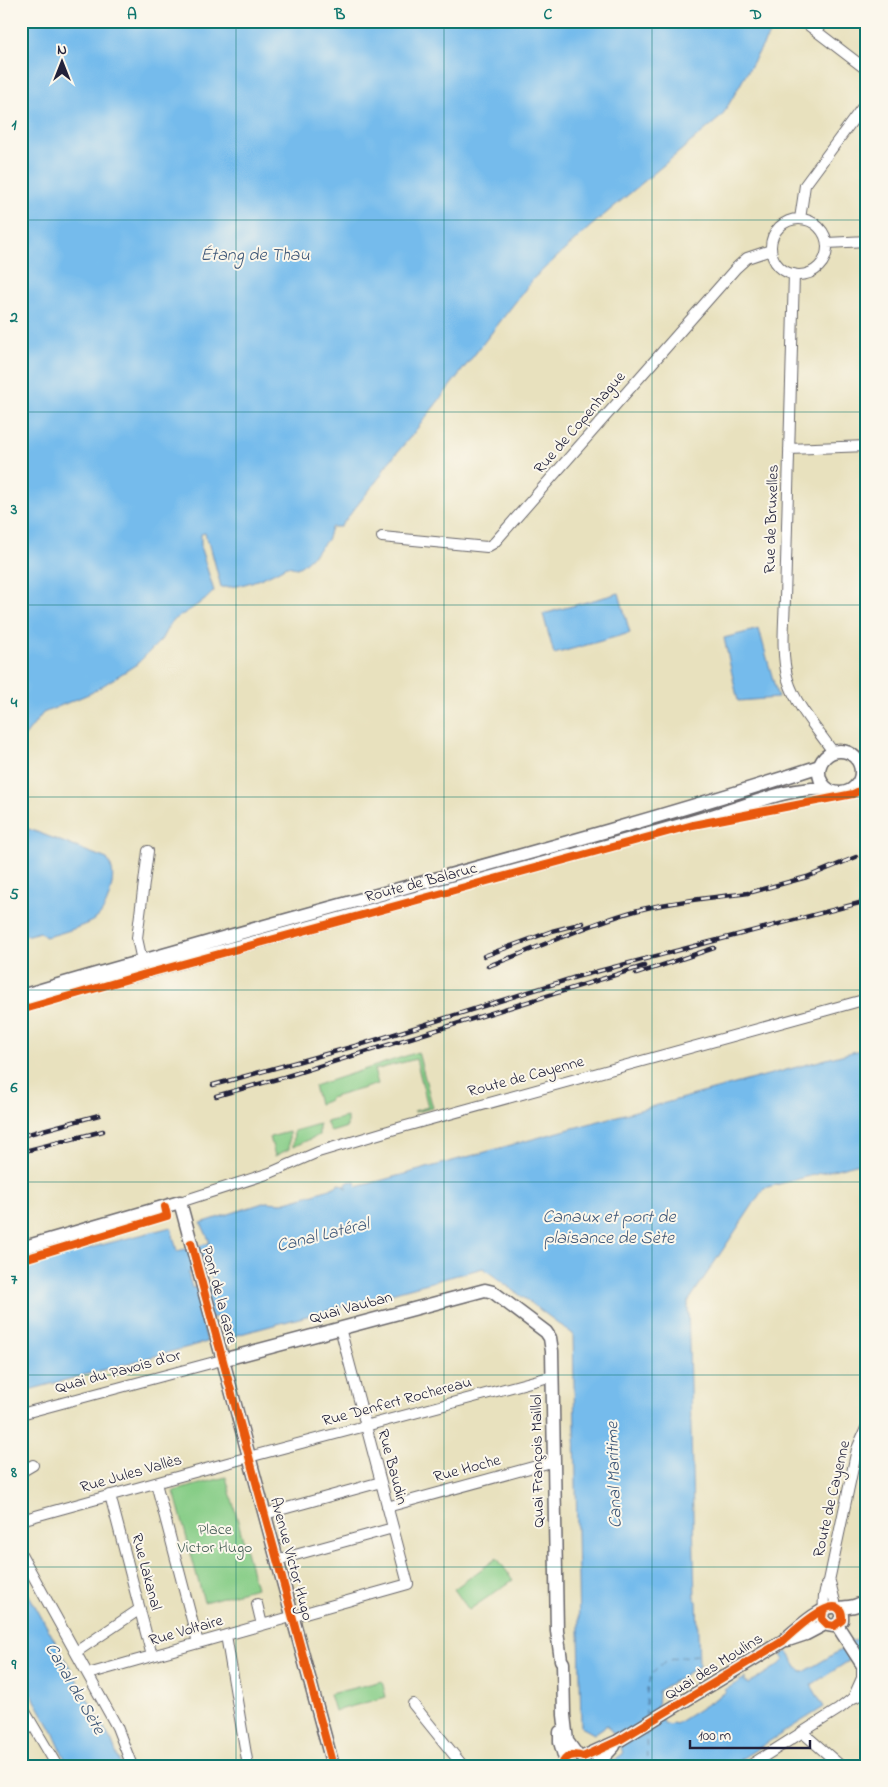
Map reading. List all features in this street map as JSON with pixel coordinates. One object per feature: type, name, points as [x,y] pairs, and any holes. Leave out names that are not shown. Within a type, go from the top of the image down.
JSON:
[{"type":"main road","points":[[844,751],[853,755],[861,768],[863,780],[847,792],[837,793],[828,789],[820,776],[820,766],[825,757],[833,752],[844,751]]},
{"type":"main road","points":[[853,755],[867,752]]},
{"type":"main road","name":"Route de Balaruc","points":[[21,1006],[90,986],[143,967],[583,839],[820,766]]},
{"type":"main road","name":"Route de Balaruc","points":[[21,996],[458,888],[696,821],[784,794],[816,788],[828,789]]},
{"type":"main road","points":[[21,1248],[180,1202]]},
{"type":"main road","name":"Pont de la Gare","points":[[180,1202],[222,1360]]},
{"type":"main road","points":[[21,1244],[112,1218],[122,1220]]},
{"type":"main road","name":"Quai Vauban","points":[[222,1360],[470,1293],[484,1290],[489,1291]]},
{"type":"main road","name":"Quai François Maillol","points":[[489,1291],[496,1294],[548,1334],[551,1342],[555,1461],[557,1631],[563,1663],[564,1715],[567,1741],[575,1760]]},
{"type":"main road","name":"Avenue Victor Hugo","points":[[222,1360],[333,1766]]},
{"type":"main road","points":[[862,1663],[833,1617],[861,1604],[867,1599]]},
{"type":"main road","name":"Quai des Moulins","points":[[618,1741],[783,1641],[812,1617],[833,1617]]},
{"type":"main road","points":[[575,1760],[618,1741]]},
{"type":"main road","points":[[595,1766],[618,1741]]},
{"type":"street","points":[[803,21],[867,70]]},
{"type":"street","points":[[800,219],[805,185],[867,101]]},
{"type":"street","points":[[791,220],[810,221],[818,226],[824,234],[827,243],[824,260],[812,272],[803,274],[794,274],[779,266],[771,250],[772,240],[776,232],[782,225],[791,220]]},
{"type":"street","points":[[827,243],[867,242]]},
{"type":"street","name":"Rue de Copenhague","points":[[382,537],[487,547],[494,543],[736,268],[747,258],[771,250]]},
{"type":"street","name":"Rue de Bruxelles","points":[[794,274],[784,657],[789,682],[800,705],[833,752]]},
{"type":"street","points":[[789,449],[867,446]]},
{"type":"street","points":[[143,967],[138,938],[148,851]]},
{"type":"street","name":"Route de Cayenne","points":[[180,1202],[270,1173],[318,1152],[395,1128],[867,999]]},
{"type":"street","name":"Rue Baudin","points":[[340,1328],[408,1584]]},
{"type":"street","name":"Quai du Pavois d'Or","points":[[21,1414],[222,1360]]},
{"type":"street","name":"Rue Denfert Rochereau","points":[[249,1457],[553,1376]]},
{"type":"street","name":"Route de Cayenne","points":[[833,1617],[829,1581],[857,1449],[867,1426]]},
{"type":"street","points":[[857,1449],[867,1440]]},
{"type":"street","name":"Rue Jules Vallès","points":[[21,1520],[249,1457]]},
{"type":"street","name":"Rue Hoche","points":[[387,1507],[555,1461]]},
{"type":"street","points":[[21,1472],[33,1465]]},
{"type":"street","points":[[265,1514],[381,1482]]},
{"type":"street","points":[[156,1483],[198,1643]]},
{"type":"street","name":"Rue Lakanal","points":[[110,1495],[152,1656]]},
{"type":"street","points":[[277,1560],[393,1528]]},
{"type":"street","points":[[21,1554],[117,1726],[132,1766]]},
{"type":"street","name":"Rue Voltaire","points":[[88,1674],[408,1584]]},
{"type":"street","points":[[257,1604],[262,1625]]},
{"type":"street","points":[[76,1652],[140,1609]]},
{"type":"street","points":[[226,1635],[248,1766]]},
{"type":"street","points":[[853,1698],[862,1678],[862,1663]]},
{"type":"street","points":[[749,1766],[839,1709],[853,1698],[867,1693]]},
{"type":"street","points":[[21,1704],[57,1766]]},
{"type":"street","points":[[413,1704],[463,1766]]},
{"type":"street","points":[[802,1732],[840,1766]]},
{"type":"green space","points":[[418,1052],[433,1108],[414,1111],[428,1107],[416,1059],[374,1070],[378,1084],[330,1098],[330,1100],[319,1104],[314,1086]]},
{"type":"green space","points":[[347,1117],[347,1127],[331,1132],[326,1122]]},
{"type":"green space","points":[[319,1124],[319,1135],[293,1147],[294,1131]]},
{"type":"green space","points":[[289,1132],[289,1149],[275,1156],[270,1137]]},
{"type":"green space","name":"Place Victor Hugo","points":[[226,1477],[256,1588],[204,1602],[174,1491]]},
{"type":"green space","points":[[497,1558],[513,1580],[469,1610],[454,1589]]},
{"type":"green space","points":[[382,1681],[386,1697],[335,1711],[330,1694]]},
{"type":"water","name":"Étang de Thau","points":[[21,21],[774,21],[774,26],[722,116],[591,226],[534,278],[412,435],[384,468],[382,474],[340,527],[332,527],[327,539],[308,560],[297,568],[286,566],[254,581],[236,586],[221,587],[210,545],[207,542],[205,533],[201,534],[201,549],[214,591],[205,600],[171,622],[161,640],[137,664],[91,693],[43,713],[21,741]]},
{"type":"water","points":[[619,593],[630,633],[554,654],[543,614]]},
{"type":"water","points":[[759,629],[778,698],[738,701],[724,638]]},
{"type":"water","points":[[21,826],[107,859],[113,875],[111,888],[104,909],[97,918],[80,927],[50,936],[45,937],[40,932],[21,937]]},
{"type":"water","name":"Canaux et port de plaisance de Sète","points":[[867,1048],[867,1161],[764,1188],[688,1302],[695,1600],[697,1601],[699,1666],[658,1691],[657,1711],[664,1723],[676,1724],[745,1678],[745,1682],[748,1684],[779,1665],[784,1660],[781,1655],[787,1651],[801,1672],[804,1672],[844,1648],[839,1639],[854,1641],[867,1628],[867,1648],[865,1647],[844,1664],[811,1685],[824,1707],[730,1766],[604,1766],[623,1754],[619,1742],[607,1725],[594,1734],[581,1727],[573,1334],[483,1268],[226,1338],[220,1316],[202,1320],[207,1342],[21,1392],[21,1266],[171,1227],[177,1251],[209,1243],[201,1223],[266,1202],[282,1203],[297,1199],[340,1184],[344,1185],[346,1189],[346,1184],[350,1181],[355,1182],[357,1187]],"holes":[[[209,1268],[213,1282],[192,1288],[188,1273]]]},
{"type":"water","name":"Canal de Sète","points":[[21,1581],[112,1742],[121,1766],[68,1766],[53,1732],[21,1676]]},
{"type":"ferry route","points":[[646,1716],[647,1688],[655,1670],[671,1660],[699,1655]]},
{"type":"ferry route","points":[[646,1730],[647,1766]]},
{"type":"railway","points":[[752,892],[807,877],[856,857]]},
{"type":"railway","points":[[488,966],[597,923],[635,911],[677,902],[748,893]]},
{"type":"railway","points":[[213,1085],[366,1043],[576,977],[867,901]]},
{"type":"railway","points":[[484,956],[552,931],[583,923]]},
{"type":"railway","points":[[636,974],[714,948]]},
{"type":"railway","points":[[216,1096],[284,1077],[644,966]]},
{"type":"railway","points":[[21,1136],[99,1115]]},
{"type":"railway","points":[[21,1152],[103,1131]]},
{"type":"cycle path","points":[[21,1010],[142,975],[693,825],[853,794],[867,787]]},
{"type":"cycle path","points":[[21,1260],[167,1216],[165,1207]]},
{"type":"cycle path","points":[[191,1243],[333,1766]]},
{"type":"cycle path","points":[[561,1766],[570,1756],[583,1757],[618,1741],[783,1641],[819,1612],[834,1607],[841,1611],[842,1620],[834,1626],[828,1625],[822,1619],[823,1611]]},
{"type":"water label","name":"Canal Latéral","points":[[323,1236]]},
{"type":"water label","name":"Canal Maritime","points":[[615,1475]]}]
